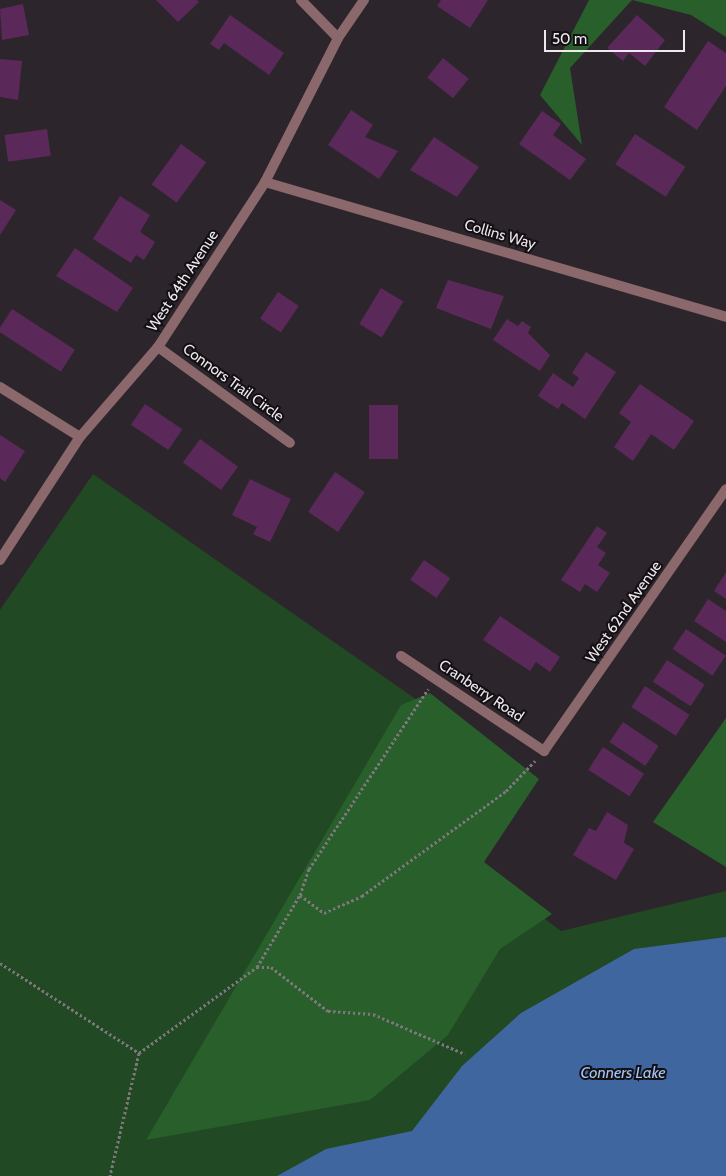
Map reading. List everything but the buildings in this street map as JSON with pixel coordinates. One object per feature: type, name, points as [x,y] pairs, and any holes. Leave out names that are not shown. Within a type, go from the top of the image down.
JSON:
[{"type":"street","points":[[301,0],[338,38]]},
{"type":"street","name":"West 64th Avenue","points":[[0,560],[80,437],[158,347],[265,182],[338,38],[364,0]]},
{"type":"street","name":"Collins Way","points":[[265,182],[726,317]]},
{"type":"street","name":"Connors Trail Circle","points":[[158,347],[290,443]]},
{"type":"street","points":[[0,387],[80,437]]},
{"type":"street","name":"West 62nd Avenue","points":[[544,751],[726,489]]},
{"type":"street","name":"Cranberry Road","points":[[401,656],[544,751]]},
{"type":"path","points":[[110,1176],[139,1053],[257,967],[300,895],[309,869],[435,678]]},
{"type":"path","points":[[300,895],[324,913],[362,896],[506,791],[544,751]]},
{"type":"path","points":[[0,963],[139,1053]]},
{"type":"path","points":[[257,967],[271,968],[328,1011],[374,1014],[465,1054]]},
{"type":"green space","points":[[589,0],[632,0],[570,68],[582,145],[540,95]]},
{"type":"green space","points":[[632,0],[726,0],[726,37],[691,15]]},
{"type":"green space","points":[[93,474],[529,778],[474,865],[561,931],[726,891],[726,1176],[0,1176],[0,610]]},
{"type":"green space","points":[[430,693],[539,779],[484,862],[552,914],[500,949],[448,1035],[370,1100],[146,1140],[401,705]]},
{"type":"green space","points":[[726,718],[726,867],[653,822]]},
{"type":"water","name":"Conners Lake","points":[[726,937],[726,1176],[277,1176],[326,1149],[412,1131],[462,1066],[521,1013],[634,949]]}]
